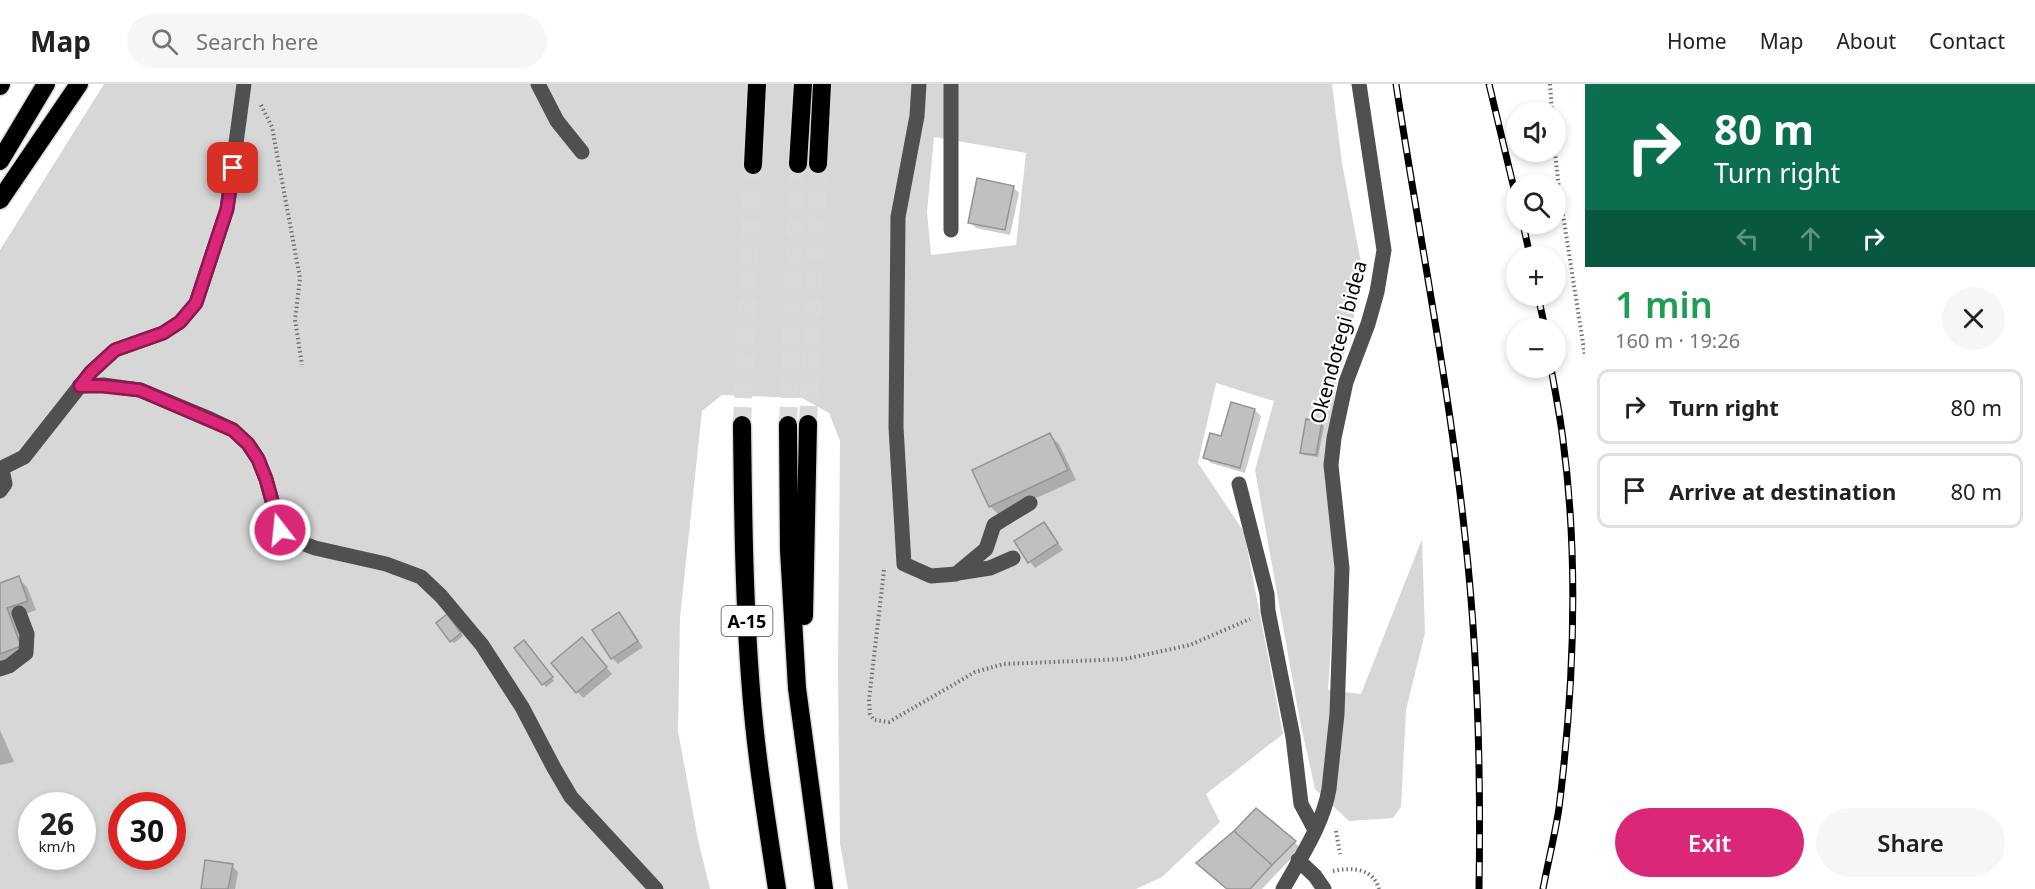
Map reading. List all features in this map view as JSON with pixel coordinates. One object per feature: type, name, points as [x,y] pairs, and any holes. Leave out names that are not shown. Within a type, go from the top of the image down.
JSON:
[{"type":"highway","points":[[0,161],[46,84]]},
{"type":"highway","points":[[0,200],[79,84]]},
{"type":"highway","points":[[753,165],[758,84]]},
{"type":"highway","points":[[798,164],[802,84]]},
{"type":"highway","points":[[818,164],[822,84]]},
{"type":"highway","name":"A-15","points":[[804,750],[804,549],[808,424]]},
{"type":"highway","name":"A-15","points":[[742,425],[744,551],[751,680],[766,816],[777,889]]},
{"type":"highway","name":"A-15","points":[[788,425],[789,550],[797,688],[824,889]]},
{"type":"street","points":[[0,491],[5,484],[1,469],[24,457],[91,372],[115,350],[163,333],[180,322],[196,303],[227,209],[244,84]]},
{"type":"street","points":[[538,84],[557,120],[582,152]]},
{"type":"street","points":[[919,84],[917,116],[898,217],[896,427],[904,564],[931,576],[990,568],[1013,558]]},
{"type":"street","points":[[951,84],[951,230]]},
{"type":"street","name":"Okendotegi bidea","points":[[1283,889],[1315,830],[1327,802],[1337,714],[1342,567],[1331,465],[1334,438],[1346,382],[1368,324],[1377,292],[1384,250],[1359,84]]},
{"type":"street","points":[[80,386],[140,390],[233,430],[248,444],[258,459],[280,530],[291,539],[315,548],[386,564],[421,577],[441,596],[482,645],[522,707],[572,797],[656,889]]},
{"type":"street","points":[[1239,484],[1267,594],[1268,611],[1293,737],[1301,804],[1315,830]]},
{"type":"street","points":[[956,573],[986,549],[994,525],[1030,503]]},
{"type":"street","points":[[0,669],[9,666],[27,653],[27,634],[19,613]]},
{"type":"street","points":[[1298,860],[1319,883]]},
{"type":"path","points":[[1550,84],[1551,102]]},
{"type":"path","points":[[256,95],[272,127],[300,278],[295,320],[302,365]]},
{"type":"path","points":[[1557,162],[1585,356]]},
{"type":"path","points":[[884,566],[869,700],[870,714],[874,720],[889,722],[975,672],[1004,664],[1125,660],[1190,645],[1268,611]]},
{"type":"path","points":[[1319,883],[1342,869],[1365,871],[1373,877],[1378,889]]},
{"type":"shaded area","points":[[104,84],[1332,84],[1342,163],[1364,279],[1337,380],[1324,469],[1336,570],[1328,690],[1361,694],[1422,539],[1425,633],[1406,710],[1401,807],[1393,818],[1349,821],[1315,789],[1300,721],[1255,470],[1274,401],[1216,383],[1198,463],[1244,532],[1283,734],[1206,794],[1220,822],[1162,877],[1136,889],[848,889],[840,843],[838,671],[840,441],[829,413],[802,398],[722,395],[702,411],[680,617],[678,731],[698,840],[710,889],[0,889],[0,250]],"holes":[[[934,137],[1026,153],[1016,245],[931,255],[927,212]]]},
{"type":"building","points":[[977,178],[1014,186],[1005,230],[968,223]]},
{"type":"building","points":[[1231,402],[1255,409],[1240,468],[1203,458],[1210,433],[1221,436]]},
{"type":"building","points":[[1306,419],[1322,422],[1316,455],[1300,453]]},
{"type":"building","points":[[1050,433],[1068,470],[989,507],[972,470]]},
{"type":"building","points":[[1044,522],[1058,543],[1028,563],[1014,541]]},
{"type":"building","points":[[19,576],[28,601],[7,608],[21,646],[0,654],[0,583]]},
{"type":"building","points":[[619,612],[638,641],[611,659],[592,630]]},
{"type":"building","points":[[447,614],[461,633],[450,642],[436,623]]},
{"type":"building","points":[[582,637],[607,667],[576,693],[551,663]]},
{"type":"building","points":[[524,640],[553,677],[542,685],[514,648]]},
{"type":"building","points":[[1256,808],[1296,841],[1272,865],[1234,831]]},
{"type":"building","points":[[1234,831],[1272,865],[1250,889],[1227,889],[1196,863]]},
{"type":"building","points":[[205,860],[233,864],[228,889],[201,889]]},
{"type":"tunnel","points":[[788,425],[798,164]]},
{"type":"tunnel","points":[[808,424],[818,164]]},
{"type":"tunnel","points":[[742,425],[753,165]]},
{"type":"railway","points":[[1396,84],[1442,366],[1465,536],[1478,712],[1479,889]]},
{"type":"railway","points":[[1489,84],[1511,174]]},
{"type":"railway","points":[[1525,234],[1528,246]]},
{"type":"railway","points":[[1540,306],[1543,318]]},
{"type":"railway","points":[[1543,889],[1557,818],[1564,762],[1573,624],[1568,486],[1553,378]]},
{"type":"route","points":[[233,168],[227,209],[196,303],[180,322],[163,333],[115,350],[91,372],[80,386],[140,390],[233,430],[248,444],[258,459],[280,530]]}]
